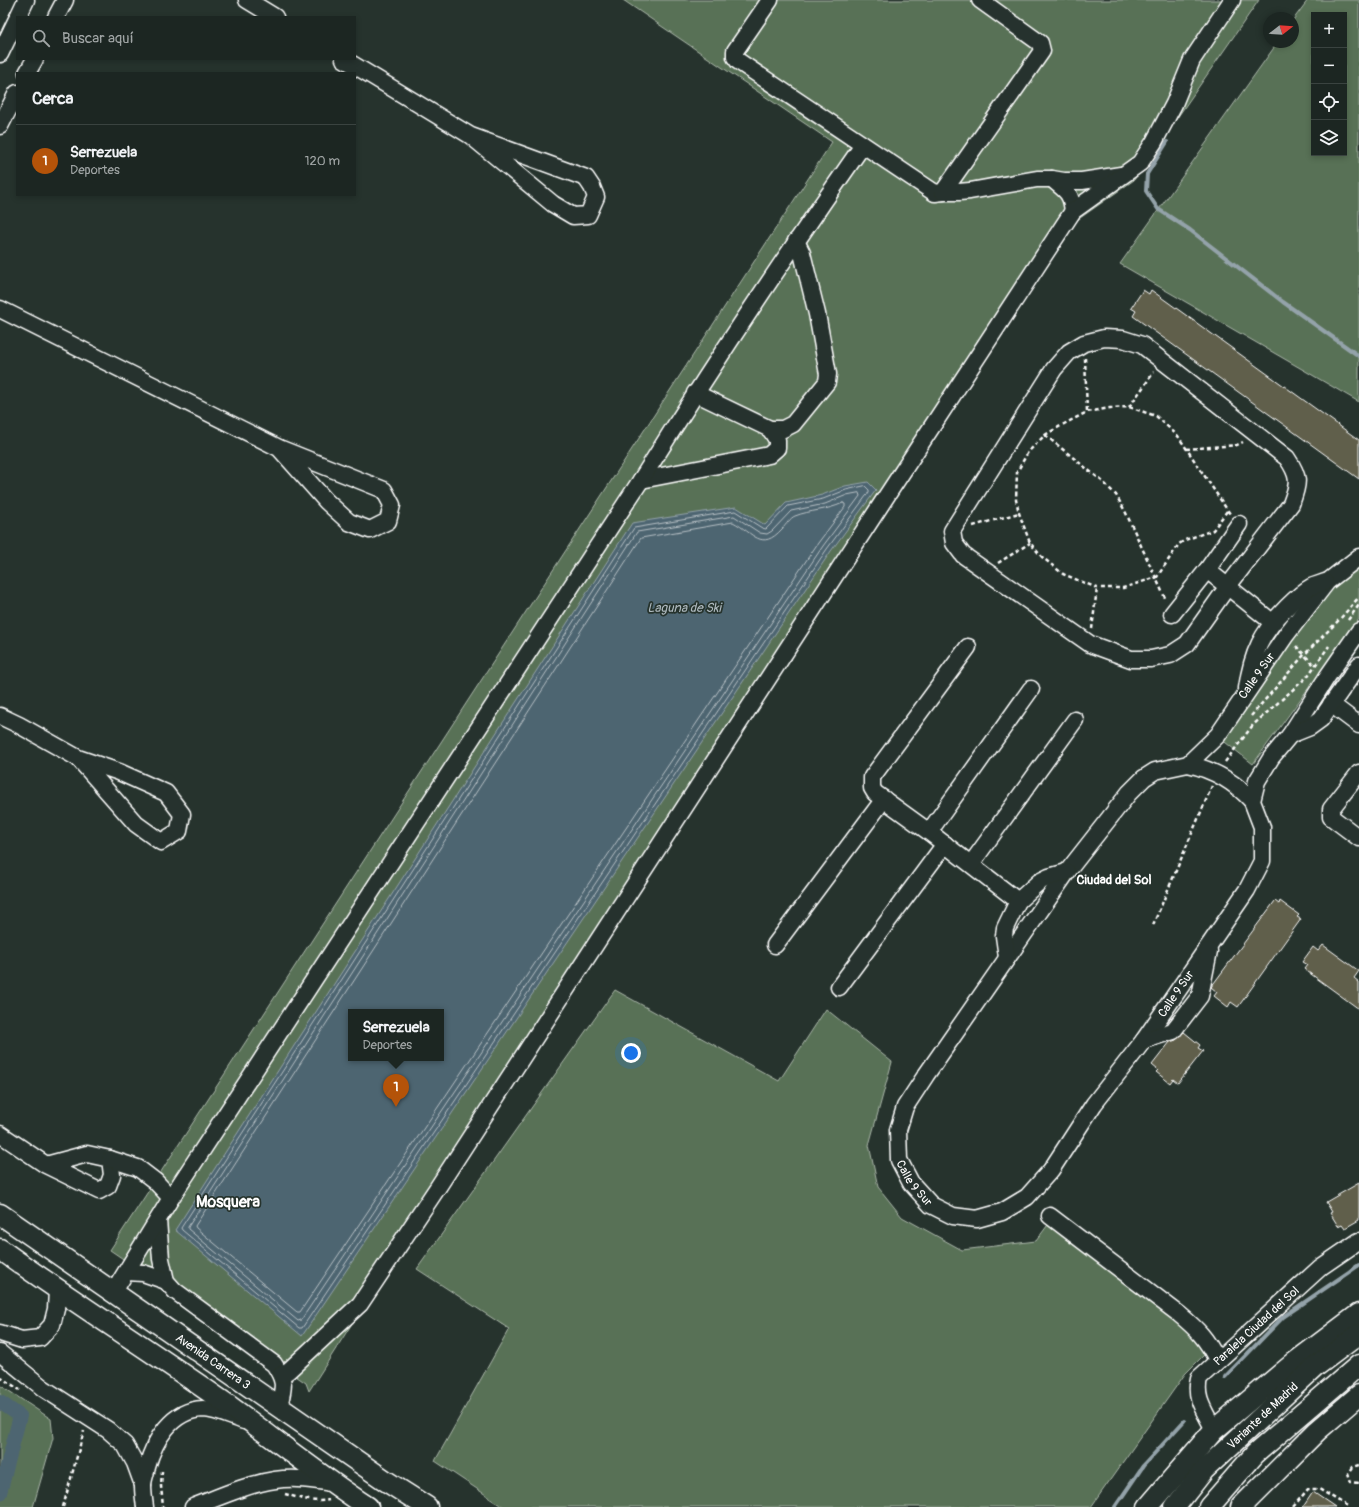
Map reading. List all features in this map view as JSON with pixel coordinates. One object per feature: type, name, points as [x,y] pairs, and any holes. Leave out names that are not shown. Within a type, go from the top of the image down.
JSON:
[{"type":"main road","name":"Avenida Carrera 3","points":[[0,1214],[386,1481],[427,1507]]},
{"type":"main road","points":[[0,1249],[57,1290],[151,1352],[255,1425],[331,1483],[368,1507]]},
{"type":"main road","points":[[1148,1507],[1214,1430],[1294,1363],[1359,1314]]},
{"type":"main road","name":"Variante de Madrid","points":[[1175,1507],[1204,1470],[1315,1367],[1359,1334]]},
{"type":"main road","name":"Variante de Madrid","points":[[1209,1507],[1255,1454],[1359,1364]]},
{"type":"main road","points":[[1240,1507],[1317,1431],[1359,1395]]},
{"type":"street","points":[[19,16],[26,0]]},
{"type":"street","points":[[57,16],[65,0]]},
{"type":"street","points":[[247,0],[273,16]]},
{"type":"street","points":[[770,0],[735,51],[735,56],[738,61],[935,193],[959,192],[1010,185],[1023,181],[1052,179],[1082,181],[1125,174]]},
{"type":"street","points":[[943,192],[1042,51],[1040,43],[980,0]]},
{"type":"street","points":[[281,1375],[288,1371],[360,1304],[447,1174],[1073,211],[1140,163],[1154,142],[1174,104],[1192,60],[1232,0]]},
{"type":"street","points":[[0,54],[16,22]]},
{"type":"street","points":[[28,72],[34,60]]},
{"type":"street","points":[[346,60],[471,136],[553,204],[573,216],[588,216],[596,197],[586,178],[471,136]]},
{"type":"street","points":[[0,126],[16,95]]},
{"type":"street","points":[[113,1293],[171,1198],[641,480],[695,393],[863,145]]},
{"type":"street","points":[[1052,179],[1066,191],[1072,199],[1073,211]]},
{"type":"street","points":[[695,393],[770,429],[783,429],[793,424],[827,382],[828,374],[817,314],[802,253],[796,242]]},
{"type":"street","points":[[0,309],[279,448],[384,490],[392,505],[388,521],[370,530],[348,522],[326,501],[279,448]]},
{"type":"street","points":[[1104,338],[1123,339],[1142,345],[1162,360],[1287,458],[1295,470],[1298,488],[1291,504],[1228,586],[1187,644],[1170,655],[1151,659],[1131,659],[1090,644],[962,555],[954,543],[952,531],[1054,369],[1069,352],[1084,344],[1104,338]]},
{"type":"street","points":[[641,480],[769,455],[777,448],[777,440],[770,429]]},
{"type":"street","points":[[1172,614],[1207,570],[1239,524]]},
{"type":"street","name":"Calle 9 Sur","points":[[1252,801],[1262,827],[1262,861],[1247,890],[1144,1040],[1094,1104],[1051,1170],[1027,1197],[1002,1212],[977,1219],[953,1216],[931,1205],[911,1183],[899,1160],[898,1130],[905,1107],[1007,957],[1068,872],[1129,793],[1144,778],[1155,771],[1188,764],[1218,735],[1286,636],[1327,582],[1359,557]]},
{"type":"street","points":[[1207,570],[1272,622]]},
{"type":"street","points":[[1247,691],[1250,668],[1257,647],[1272,622],[1293,601],[1310,587],[1327,582]]},
{"type":"street","points":[[1252,801],[1257,781],[1271,758],[1290,734],[1327,677],[1352,627]]},
{"type":"street","points":[[968,647],[872,777],[872,788],[875,793],[945,844],[1018,901]]},
{"type":"street","points":[[1290,734],[1310,727],[1321,719],[1359,664]]},
{"type":"street","points":[[929,832],[1031,689]]},
{"type":"street","points":[[1331,704],[1359,725]]},
{"type":"street","points":[[0,716],[78,758],[119,772],[166,793],[182,814],[179,831],[161,842],[136,824],[78,758]]},
{"type":"street","points":[[971,864],[1075,720]]},
{"type":"street","points":[[1188,764],[1202,767],[1217,773],[1241,789],[1252,801]]},
{"type":"street","points":[[1359,773],[1331,809],[1330,813],[1331,817],[1359,838]]},
{"type":"street","points":[[776,944],[884,799]]},
{"type":"street","points":[[839,987],[945,844]]},
{"type":"street","points":[[1007,957],[1004,936],[1005,928],[1018,901],[1039,882],[1049,877],[1068,872]]},
{"type":"street","points":[[0,1134],[46,1165],[99,1191],[108,1186],[112,1175],[110,1159]]},
{"type":"street","points":[[46,1165],[87,1154],[110,1159],[138,1168],[155,1181],[171,1198]]},
{"type":"street","points":[[1050,1216],[1180,1314],[1198,1330],[1211,1348],[1217,1360]]},
{"type":"street","points":[[158,1220],[161,1259],[166,1281]]},
{"type":"street","name":"Paralela Ciudad del Sol","points":[[1214,1430],[1198,1398],[1197,1388],[1199,1378],[1320,1267],[1359,1241]]},
{"type":"street","points":[[127,1272],[143,1273],[166,1281],[175,1291],[274,1364],[281,1375],[284,1386],[279,1406]]},
{"type":"street","points":[[0,1333],[22,1340],[40,1338],[52,1325],[56,1309],[57,1290]]},
{"type":"street","points":[[0,1353],[44,1388],[108,1430],[125,1445],[135,1463],[143,1485],[145,1507]]},
{"type":"street","points":[[143,1485],[151,1453],[165,1428],[177,1417],[190,1411],[203,1409],[255,1425]]},
{"type":"street","points":[[193,1507],[237,1491],[276,1480],[304,1479],[331,1483]]},
{"type":"path","points":[[1084,344],[1087,412]]},
{"type":"path","points":[[1129,407],[1162,360]]},
{"type":"path","points":[[1129,407],[1156,416],[1178,436],[1227,510],[1213,530],[1185,540],[1179,544],[1157,577],[1143,583],[1123,588],[1097,588],[1063,574],[1042,557],[1030,543],[1016,500],[1017,472],[1028,452],[1045,435],[1087,412],[1110,408],[1129,407]]},
{"type":"path","points":[[1186,449],[1237,445],[1244,442],[1253,432]]},
{"type":"path","points":[[1045,435],[1102,481],[1116,495],[1157,577],[1172,614]]},
{"type":"path","points":[[952,531],[1019,513]]},
{"type":"path","points":[[985,571],[1030,543]]},
{"type":"path","points":[[1090,644],[1097,588]]},
{"type":"path","points":[[1248,718],[1304,655],[1340,619],[1359,597]]},
{"type":"path","points":[[1352,627],[1359,605]]},
{"type":"path","points":[[1286,636],[1314,666],[1327,677]]},
{"type":"path","points":[[1152,925],[1217,773],[1253,725],[1307,677],[1332,642]]},
{"type":"path","points":[[63,1507],[88,1417]]},
{"type":"path","points":[[1359,1464],[1352,1467],[1348,1473],[1351,1482],[1359,1484]]},
{"type":"path","points":[[163,1465],[160,1486],[163,1507]]},
{"type":"path","points":[[1294,1507],[1308,1489],[1319,1488],[1349,1507]]},
{"type":"path","points":[[282,1494],[310,1500],[324,1501],[350,1495]]},
{"type":"green space","points":[[623,0],[1259,0],[1134,180],[1046,242],[916,439],[309,1391],[306,1383],[110,1250],[832,142]]},
{"type":"green space","points":[[1308,0],[1359,0],[1359,402],[1120,264],[1274,48],[1299,48],[1299,12]]},
{"type":"green space","points":[[1359,561],[1359,619],[1253,764],[1221,739],[1344,571]]},
{"type":"green space","points":[[615,990],[779,1081],[826,1009],[892,1062],[869,1145],[878,1187],[902,1217],[962,1250],[1036,1241],[1053,1218],[1211,1348],[1185,1374],[1091,1507],[504,1507],[435,1461],[509,1329],[417,1269]]},
{"type":"green space","points":[[0,1385],[51,1419],[53,1438],[33,1507],[0,1507]]},
{"type":"water","name":"Laguna de Ski","points":[[868,482],[876,490],[831,551],[302,1336],[175,1230],[632,523],[736,507],[765,525],[786,503],[822,495],[845,486]]},
{"type":"building","points":[[1143,290],[1149,294],[1151,290],[1359,440],[1359,479],[1133,316],[1136,311],[1131,308]]},
{"type":"building","points":[[1275,901],[1279,904],[1280,901],[1299,915],[1297,917],[1301,919],[1238,1007],[1231,1002],[1228,1007],[1214,996],[1217,992],[1211,987]]},
{"type":"building","points":[[1323,945],[1359,971],[1354,978],[1359,982],[1359,1009],[1304,969],[1307,965],[1302,962],[1313,947],[1318,951]]},
{"type":"building","points":[[1184,1032],[1200,1045],[1198,1048],[1203,1051],[1178,1083],[1173,1079],[1170,1083],[1156,1072],[1158,1070],[1152,1065],[1170,1042],[1176,1040]]},
{"type":"building","points":[[1359,1183],[1359,1220],[1345,1228],[1342,1224],[1338,1226],[1330,1213],[1332,1212],[1326,1202]]},
{"type":"building","points":[[1313,1492],[1335,1507],[1303,1507]]},
{"type":"waterway","points":[[1167,142],[1147,174],[1146,191],[1158,209],[1190,230],[1283,302],[1359,356]]},
{"type":"waterway","points":[[1225,1377],[1283,1317],[1359,1265]]},
{"type":"waterway","points":[[0,1402],[20,1416],[0,1493]]},
{"type":"waterway","points":[[1115,1507],[1143,1466],[1184,1421]]},
{"type":"place","name":"Serrezuela","points":[[396,1107]]},
{"type":"district","name":"Ciudad del Sol","points":[[1114,880]]},
{"type":"district","name":"Mosquera","points":[[228,1202]]}]
